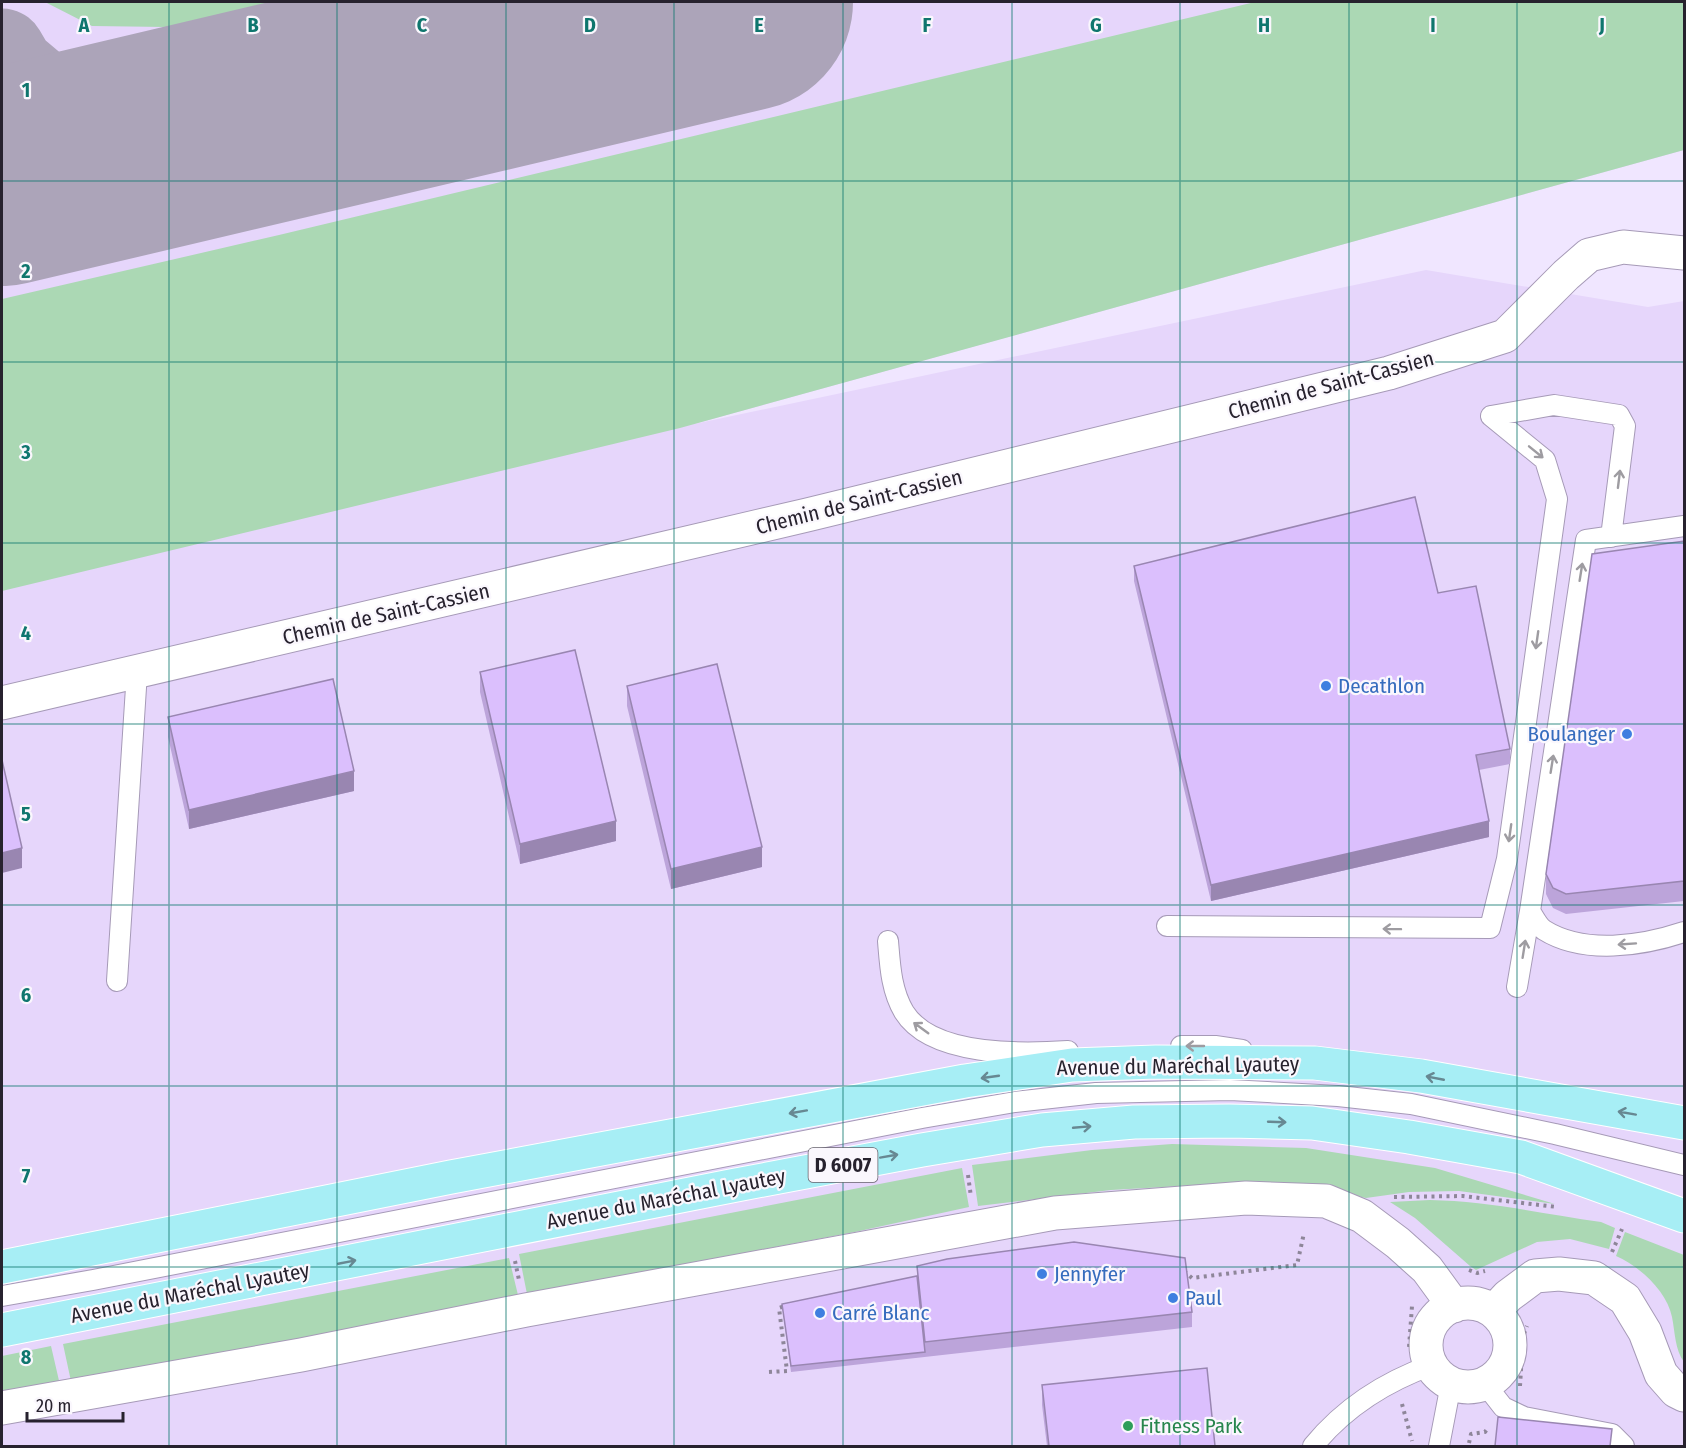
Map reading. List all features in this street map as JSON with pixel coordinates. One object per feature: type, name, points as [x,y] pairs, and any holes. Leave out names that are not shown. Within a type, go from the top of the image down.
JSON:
[{"type":"main road","name":"Avenue du Maréchal Lyautey","points":[[2,1267],[463,1175],[965,1081],[1072,1065],[1156,1062],[1315,1063],[1420,1076],[1684,1123]]},
{"type":"main road","name":"Avenue du Maréchal Lyautey","points":[[2,1330],[922,1150],[1042,1130],[1134,1122],[1312,1123],[1409,1137],[1521,1157],[1684,1216]]},
{"type":"street","name":"Chemin de Saint-Cassien","points":[[2,703],[783,520],[1389,373],[1505,336],[1589,255],[1623,247],[1684,254]]},
{"type":"street","points":[[2,1408],[278,1360],[526,1310],[1054,1213],[1246,1198],[1326,1201],[1362,1216],[1398,1243],[1427,1269],[1454,1306]]},
{"type":"street","points":[[1494,1311],[1508,1296],[1535,1276],[1559,1274],[1594,1278],[1624,1299],[1645,1332],[1661,1374],[1676,1391],[1684,1395]]},
{"type":"street","points":[[1468,1303],[1481,1305],[1494,1311],[1505,1324],[1510,1341],[1509,1359],[1499,1374],[1485,1384],[1468,1387],[1429,1374],[1427,1337],[1432,1324],[1442,1313],[1454,1306],[1468,1303]]},
{"type":"lane","points":[[1167,926],[1490,928],[1507,859],[1557,499],[1545,460],[1491,416],[1554,405],[1619,415],[1625,426],[1611,537]]},
{"type":"lane","points":[[1517,987],[1586,540],[1684,526]]},
{"type":"lane","points":[[117,981],[137,672]]},
{"type":"lane","points":[[1530,911],[1542,929],[1571,942],[1606,945],[1641,943],[1684,932]]},
{"type":"lane","points":[[888,941],[890,973],[895,992],[905,1012],[916,1026],[938,1040],[1000,1052],[1026,1053],[1215,1046],[1315,1063]]},
{"type":"lane","points":[[2,1296],[922,1118],[1015,1102],[1096,1093],[1230,1090],[1338,1096],[1411,1104],[1555,1134],[1684,1165]]},
{"type":"lane","points":[[1319,1444],[1351,1407],[1429,1374],[1439,1446]]},
{"type":"lane","points":[[1485,1384],[1503,1407],[1524,1417],[1612,1434],[1623,1446]]},
{"type":"path","points":[[967,1167],[970,1192]]},
{"type":"path","points":[[1362,1216],[1372,1201],[1391,1197],[1463,1196],[1560,1207]]},
{"type":"path","points":[[1604,1252],[1611,1255],[1625,1222]]},
{"type":"path","points":[[1181,1268],[1192,1278],[1297,1265],[1304,1231],[1314,1232]]},
{"type":"path","points":[[514,1256],[519,1277]]},
{"type":"path","points":[[1463,1267],[1477,1273],[1493,1269]]},
{"type":"path","points":[[770,1372],[787,1371],[779,1308],[789,1305]]},
{"type":"path","points":[[1412,1305],[1429,1374],[1401,1401],[1414,1446]]},
{"type":"path","points":[[1468,1446],[1471,1434],[1485,1432]]},
{"type":"shaded area","points":[[2,2],[1684,2],[1684,150],[694,424],[1426,270],[1648,307],[1684,301],[1684,1446],[2,1446]]},
{"type":"green space","points":[[45,2],[274,2],[166,27],[92,26]]},
{"type":"green space","points":[[1255,2],[1684,2],[1684,150],[680,428],[2,591],[2,299]]},
{"type":"green space","points":[[1172,1144],[1306,1148],[1435,1168],[1555,1204],[1459,1191],[1409,1192],[1366,1198],[1301,1184],[1199,1185],[1111,1190],[978,1206],[972,1165],[1092,1150]]},
{"type":"green space","points":[[962,1168],[969,1207],[855,1232],[527,1294],[519,1254]]},
{"type":"green space","points":[[1430,1200],[1516,1208],[1601,1222],[1615,1228],[1609,1249],[1570,1239],[1537,1242],[1476,1270],[1415,1218],[1390,1202]]},
{"type":"green space","points":[[1625,1232],[1684,1255],[1684,1362],[1677,1346],[1669,1307],[1664,1298],[1643,1273],[1616,1256]]},
{"type":"green space","points":[[509,1258],[518,1295],[72,1386],[63,1344]]},
{"type":"green space","points":[[51,1346],[60,1385],[2,1396],[2,1356]]},
{"type":"building","name":"Decathlon","points":[[1415,497],[1438,593],[1476,586],[1510,749],[1476,755],[1489,821],[1211,885],[1134,566]]},
{"type":"building","name":"Boulanger","points":[[1684,541],[1684,881],[1566,894],[1553,888],[1546,874],[1592,554]]},
{"type":"building","points":[[575,650],[616,821],[520,844],[480,672]]},
{"type":"building","points":[[717,664],[762,847],[671,869],[627,686]]},
{"type":"building","points":[[333,679],[354,771],[189,810],[168,717]]},
{"type":"building","points":[[2,760],[22,848],[2,853]]},
{"type":"building","points":[[1074,1242],[1185,1258],[1192,1312],[925,1342],[917,1266],[947,1259]]},
{"type":"building","points":[[917,1276],[925,1352],[791,1366],[782,1304]]},
{"type":"building","name":"Fitness Park","points":[[1207,1368],[1215,1446],[1049,1446],[1042,1385]]},
{"type":"building","points":[[1498,1417],[1612,1429],[1610,1446],[1495,1446]]},
{"type":"taxiway","points":[[2,52],[12,69],[57,107],[146,143]]},
{"type":"runway","points":[[2,177],[744,2]]},
{"type":"place","name":"Decathlon","points":[[1326,686]]},
{"type":"place","name":"Boulanger","points":[[1627,734]]},
{"type":"place","name":"Jennyfer","points":[[1042,1274]]},
{"type":"place","name":"Paul","points":[[1173,1298]]},
{"type":"place","name":"Carré Blanc","points":[[820,1313]]},
{"type":"place","name":"Fitness Park","points":[[1128,1426]]}]
